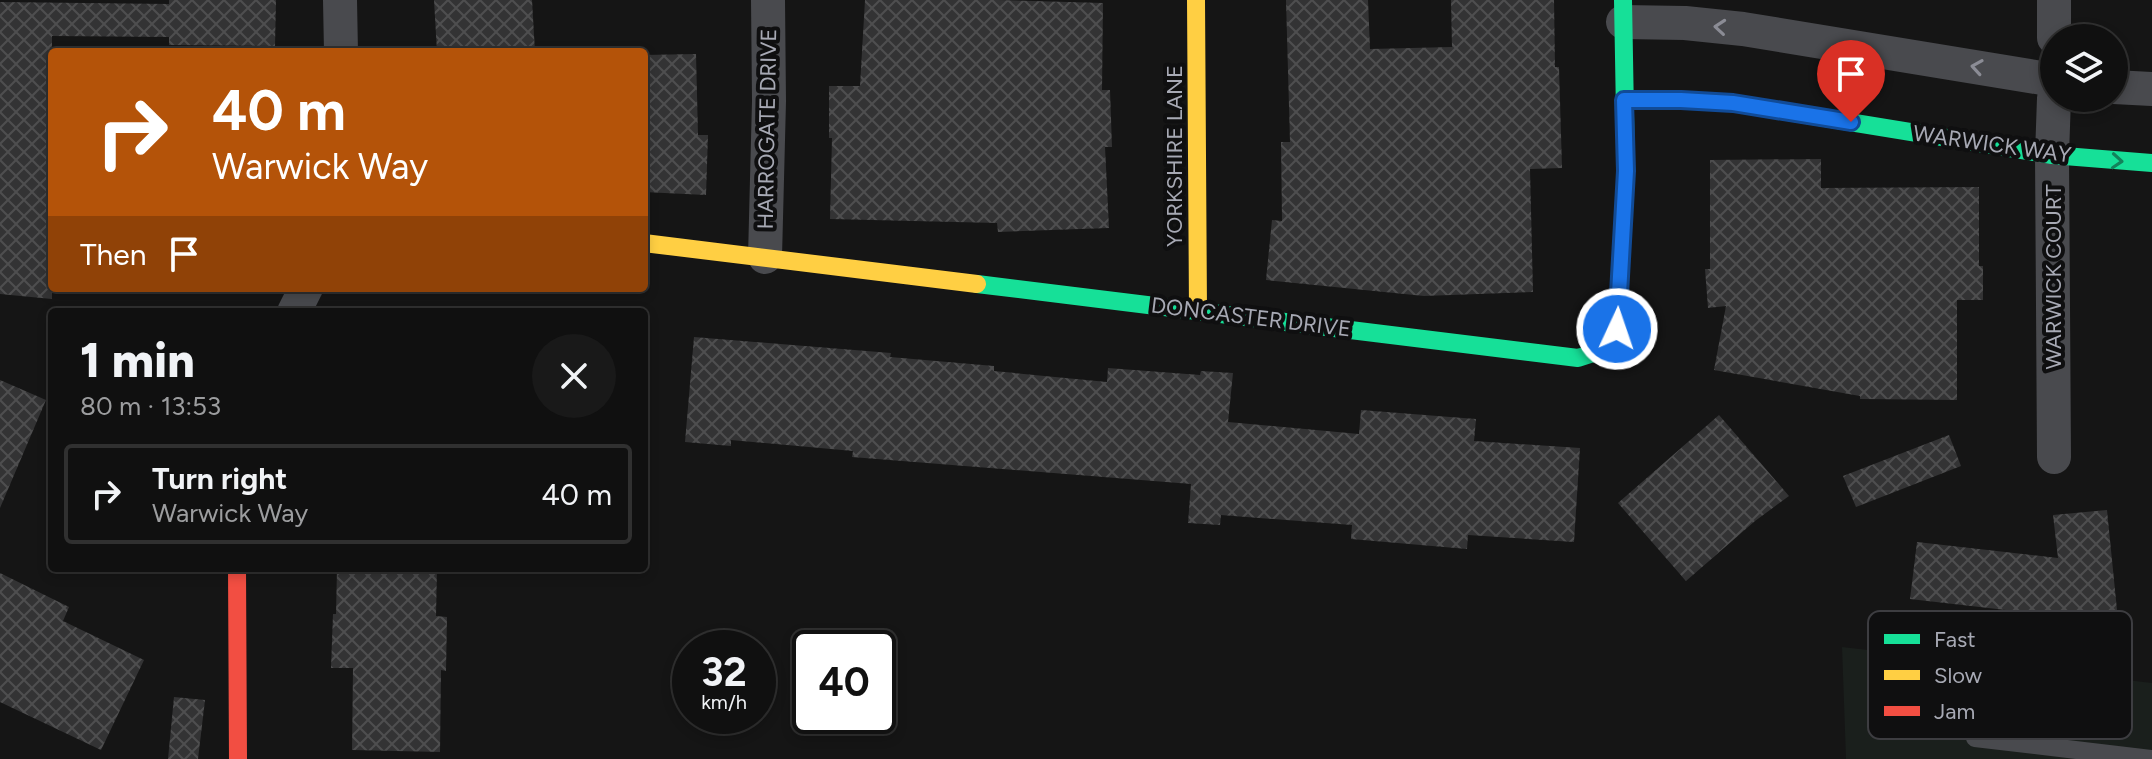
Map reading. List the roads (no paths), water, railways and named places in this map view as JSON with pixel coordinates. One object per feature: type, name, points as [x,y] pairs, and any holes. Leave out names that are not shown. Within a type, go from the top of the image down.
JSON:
[{"type":"street","points":[[340,0],[341,48]]},
{"type":"street","name":"HARROGATE DRIVE","points":[[765,257],[768,0]]},
{"type":"street","name":"YORKSHIRE LANE","points":[[1196,0],[1198,311]]},
{"type":"street","points":[[2054,0],[2054,24]]},
{"type":"street","points":[[1624,100],[1623,11],[2040,78]]},
{"type":"street","points":[[2128,88],[2152,89]]},
{"type":"street","name":"DONCASTER DRIVE","points":[[648,243],[1578,358],[1609,348],[1617,329],[1626,171],[1624,100]]},
{"type":"street","name":"WARWICK WAY","points":[[1624,100],[1733,103],[2052,155],[2152,163]]},
{"type":"street","name":"WARWICK COURT","points":[[2054,112],[2054,457]]},
{"type":"street","points":[[237,572],[238,759]]},
{"type":"lane","points":[[1983,739],[2152,759]]}]
